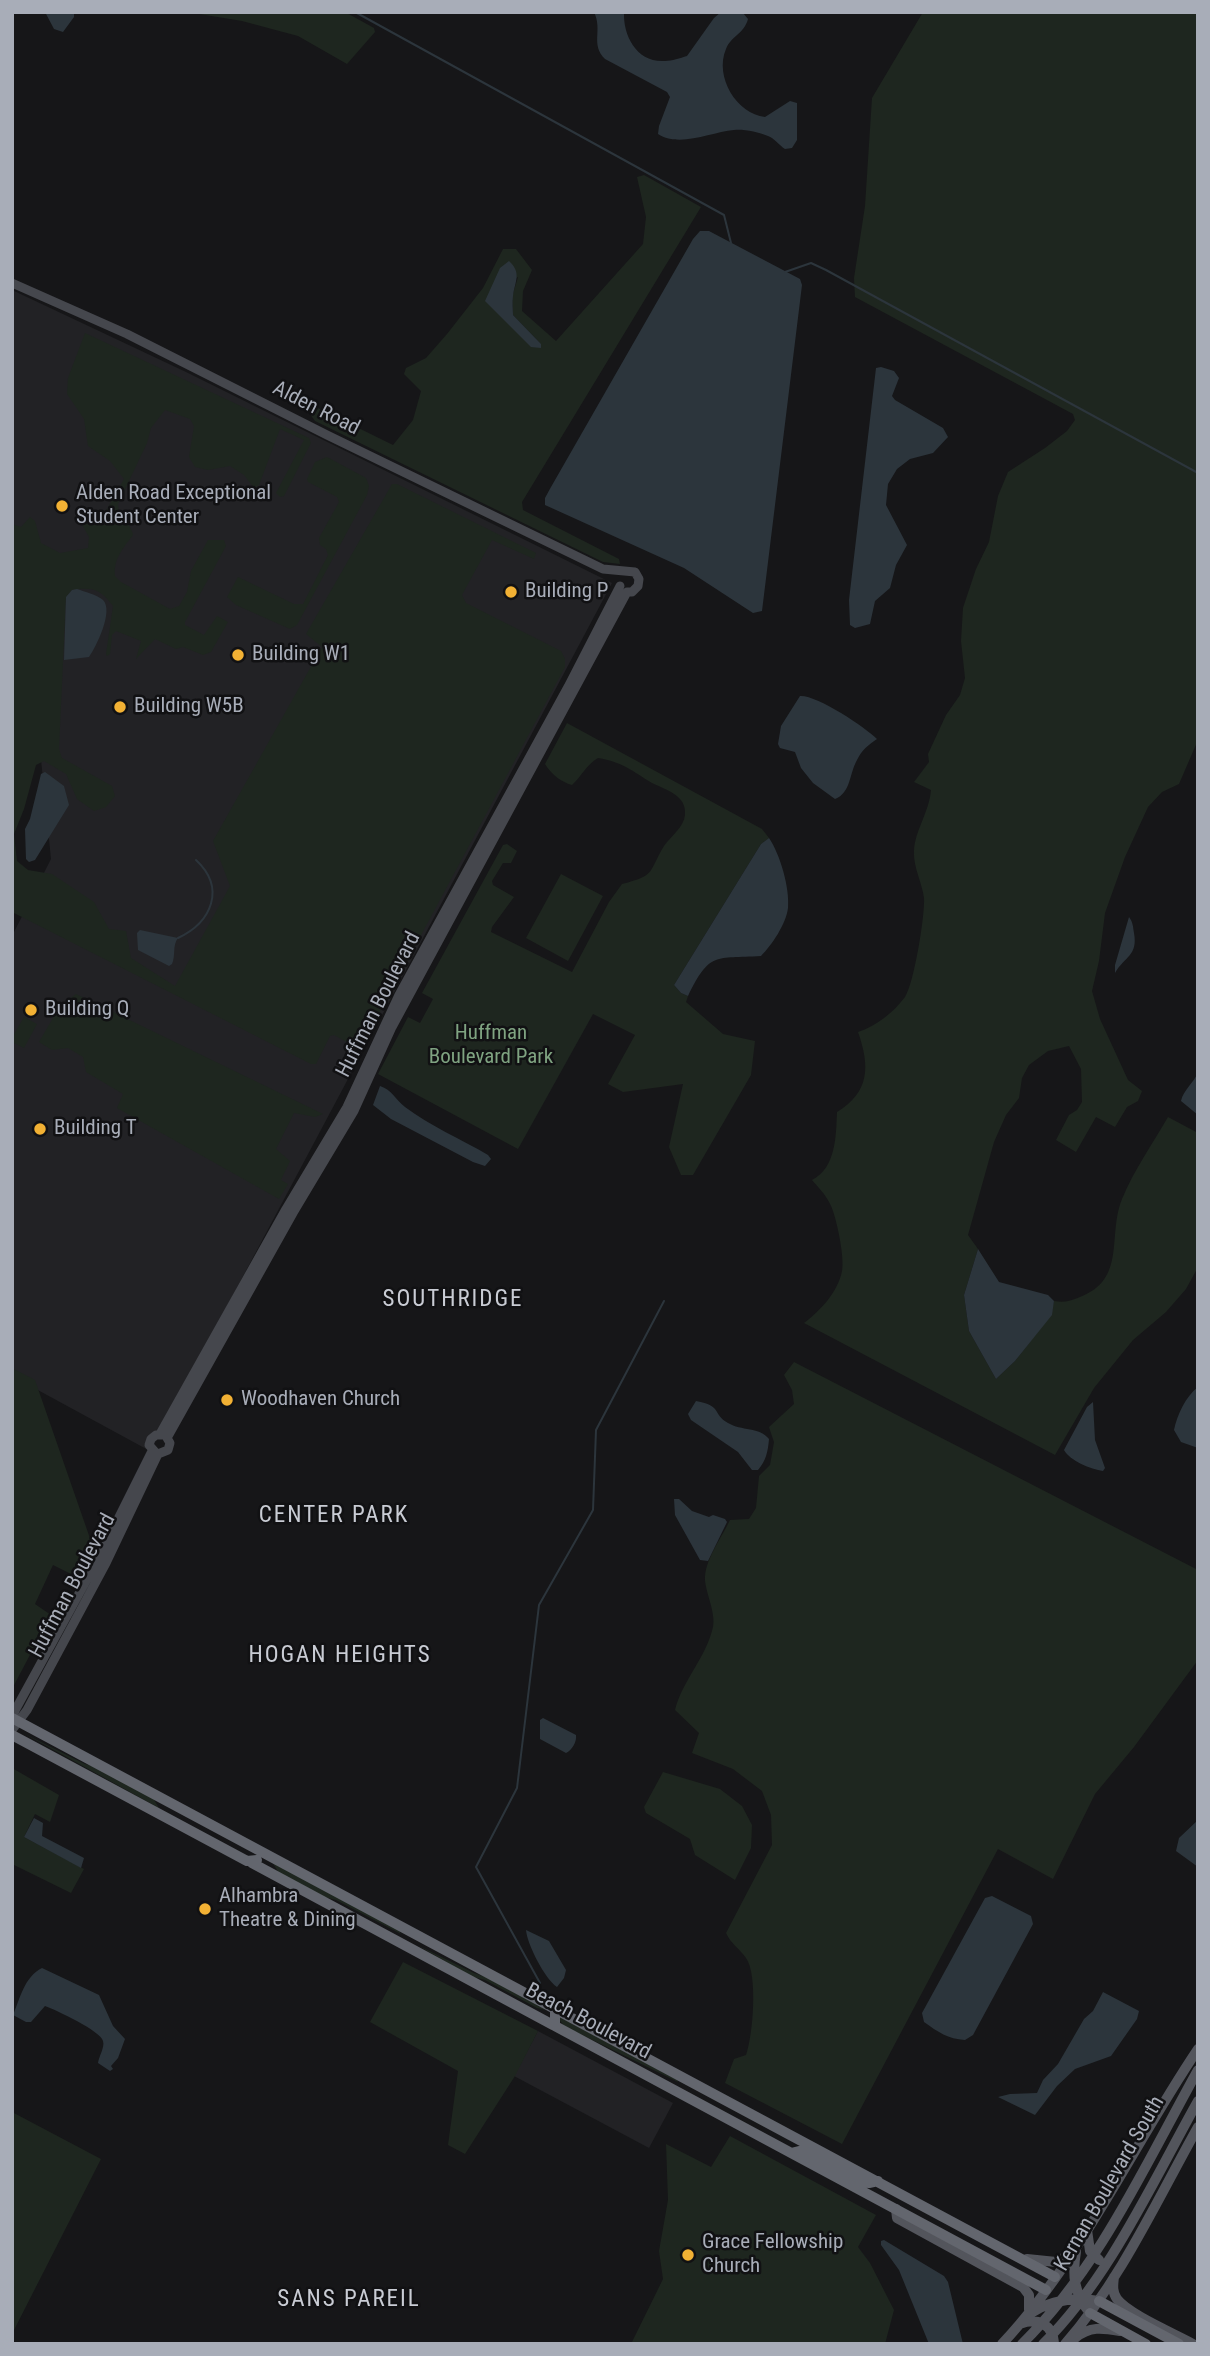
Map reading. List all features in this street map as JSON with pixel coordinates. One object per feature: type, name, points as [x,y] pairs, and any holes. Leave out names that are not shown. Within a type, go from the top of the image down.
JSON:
[{"type":"highway","points":[[14,1724],[156,1794],[1055,2277]]},
{"type":"highway","name":"Beach Boulevard","points":[[14,1724],[160,1814],[1046,2290]]},
{"type":"highway","points":[[156,1794],[160,1800],[160,1814],[171,1809],[184,1809]]},
{"type":"highway","points":[[250,1862],[260,1860],[268,1854]]},
{"type":"highway","points":[[268,1854],[268,1861],[276,1876]]},
{"type":"highway","points":[[530,2013],[544,2013],[555,2008]]},
{"type":"highway","points":[[554,2026],[555,2008]]},
{"type":"highway","points":[[791,2153],[803,2150],[860,2181],[877,2181]]},
{"type":"highway","points":[[1099,2301],[1179,2344]]},
{"type":"highway","points":[[1090,2313],[1146,2344]]},
{"type":"main road","points":[[1002,2344],[1027,2316],[1077,2247],[1198,2049]]},
{"type":"main road","name":"Kernan Boulevard South","points":[[1025,2340],[1069,2291],[1104,2240],[1198,2070]]},
{"type":"main road","name":"Kernan Boulevard South","points":[[1043,2344],[1078,2304],[1116,2247],[1198,2101]]},
{"type":"main road","points":[[1066,2344],[1099,2301],[1198,2127]]},
{"type":"main road","points":[[896,2209],[897,2218],[1023,2287],[1029,2295],[1027,2316]]},
{"type":"main road","points":[[1087,2229],[1090,2251],[1097,2259],[1104,2263],[1114,2263],[1125,2257]]},
{"type":"main road","points":[[1019,2258],[1056,2262],[1077,2247]]},
{"type":"main road","points":[[1077,2247],[1073,2273],[1078,2293],[1090,2313]]},
{"type":"main road","points":[[1027,2316],[1102,2282],[1116,2272]]},
{"type":"main road","points":[[1116,2272],[1113,2291],[1125,2307],[1193,2344]]},
{"type":"main road","points":[[1055,2277],[1078,2293],[1099,2301]]},
{"type":"main road","points":[[1055,2277],[1066,2298],[1070,2323],[1066,2344]]},
{"type":"main road","points":[[1046,2290],[1066,2298],[1090,2313]]},
{"type":"main road","points":[[1020,2325],[1035,2321],[1045,2325],[1051,2330],[1054,2344]]},
{"type":"main road","points":[[1066,2344],[1083,2331],[1093,2328],[1123,2332]]},
{"type":"street","name":"Alden Road","points":[[12,284],[127,334],[603,569],[623,573]]},
{"type":"street","name":"Alden Road","points":[[603,569],[622,587]]},
{"type":"street","points":[[635,572],[639,579],[636,590],[622,587],[619,578],[623,573],[635,572]]},
{"type":"street","name":"Huffman Boulevard","points":[[164,1436],[286,1209],[347,1107],[399,995],[622,587]]},
{"type":"street","points":[[164,1436],[170,1443],[168,1450],[155,1452],[149,1445],[151,1439],[164,1436]]},
{"type":"street","name":"Huffman Boulevard","points":[[14,1724],[62,1625],[155,1452]]},
{"type":"street","name":"Huffman Boulevard","points":[[14,1724],[57,1654],[106,1563],[155,1452]]},
{"type":"street","points":[[57,1654],[53,1650],[62,1632],[62,1625]]},
{"type":"shaded area","points":[[45,12],[74,12],[74,17],[63,32],[54,29]]},
{"type":"shaded area","points":[[594,12],[624,12],[629,39],[639,53],[647,58],[665,61],[687,56],[721,12],[743,13],[748,19],[746,24],[728,45],[723,60],[726,82],[737,102],[745,109],[765,117],[790,101],[797,103],[797,140],[792,148],[785,149],[770,137],[747,130],[676,140],[658,134],[670,97],[667,92],[605,59],[598,48]]},
{"type":"shaded area","points":[[700,231],[709,231],[800,279],[802,285],[762,611],[753,613],[684,568],[545,505],[545,498],[551,487]]},
{"type":"shaded area","points":[[509,261],[517,273],[513,315],[541,344],[541,348],[531,347],[485,301],[500,268]]},
{"type":"shaded area","points":[[12,290],[186,372],[612,583],[150,1451],[12,1376],[12,936],[51,859],[30,650],[12,640]]},
{"type":"shaded area","points":[[876,368],[894,371],[899,378],[892,396],[895,400],[943,428],[948,437],[933,453],[910,459],[897,469],[888,484],[886,505],[907,545],[896,565],[890,588],[875,601],[870,624],[855,628],[850,625],[849,600]]},
{"type":"shaded area","points":[[77,589],[103,600],[106,605],[105,620],[89,657],[64,660],[66,597],[72,590]]},
{"type":"shaded area","points":[[800,696],[829,706],[877,739],[861,753],[847,788],[835,799],[813,783],[801,768],[795,752],[780,748],[778,744],[781,726]]},
{"type":"shaded area","points":[[45,772],[64,786],[69,805],[35,860],[29,862],[26,859],[25,829],[41,774]]},
{"type":"shaded area","points":[[769,838],[780,862],[787,891],[787,914],[778,934],[761,956],[723,958],[709,964],[688,996],[681,993],[674,985],[761,844]]},
{"type":"shaded area","points":[[1129,917],[1133,927],[1134,947],[1115,973],[1115,965]]},
{"type":"shaded area","points":[[140,930],[178,938],[172,964],[169,966],[138,950],[137,933]]},
{"type":"shaded area","points":[[1198,1072],[1198,1115],[1181,1101]]},
{"type":"shaded area","points":[[380,1086],[415,1114],[491,1159],[485,1166],[473,1162],[391,1119],[373,1105]]},
{"type":"shaded area","points":[[978,1249],[999,1282],[1048,1295],[1054,1301],[1052,1315],[1015,1361],[996,1379],[969,1331],[964,1295]]},
{"type":"shaded area","points":[[1198,1387],[1198,1448],[1181,1442],[1174,1430],[1183,1406]]},
{"type":"shaded area","points":[[696,1401],[710,1405],[728,1423],[761,1433],[769,1439],[766,1456],[758,1470],[752,1470],[738,1452],[691,1420],[688,1414]]},
{"type":"shaded area","points":[[1093,1402],[1095,1440],[1105,1468],[1103,1471],[1076,1461],[1064,1450],[1087,1407]]},
{"type":"shaded area","points":[[674,1499],[679,1499],[692,1511],[709,1517],[713,1515],[727,1522],[708,1561],[700,1560],[675,1515]]},
{"type":"shaded area","points":[[543,1718],[576,1735],[575,1743],[568,1752],[540,1739],[540,1720]]},
{"type":"shaded area","points":[[34,1818],[43,1823],[42,1836],[84,1858],[81,1868],[24,1837]]},
{"type":"shaded area","points":[[1198,1820],[1198,1867],[1176,1851],[1179,1838]]},
{"type":"shaded area","points":[[992,1896],[1031,1916],[1033,1924],[973,2035],[965,2040],[953,2038],[924,2022],[922,2013],[985,1898]]},
{"type":"shaded area","points":[[526,1930],[549,1941],[566,1970],[557,1987],[537,1961]]},
{"type":"shaded area","points":[[42,1968],[99,1995],[113,2026],[125,2039],[118,2058],[111,2066],[113,2069],[110,2071],[98,2063],[103,2046],[100,2037],[77,2021],[45,2006],[31,2022],[13,2015],[27,1983]]},
{"type":"shaded area","points":[[1103,1992],[1139,2011],[1137,2019],[1111,2056],[1075,2069],[1057,2086],[1035,2115],[998,2097],[1037,2093]]},
{"type":"shaded area","points":[[538,2031],[673,2103],[649,2148],[514,2076]]},
{"type":"shaded area","points":[[884,2240],[944,2276],[948,2282],[963,2344],[929,2344],[899,2270],[881,2245]]},
{"type":"green space","points":[[187,12],[345,12],[374,28],[375,32],[347,64],[298,36],[242,21]]},
{"type":"green space","points":[[923,12],[1198,12],[1198,740],[1179,784],[1162,792],[1148,807],[1125,857],[1105,913],[1092,991],[1100,1019],[1128,1080],[1142,1091],[1138,1101],[1127,1107],[1115,1127],[1096,1117],[1076,1152],[1056,1140],[1069,1115],[1077,1110],[1082,1102],[1081,1069],[1069,1046],[1048,1051],[1029,1065],[1022,1078],[1019,1098],[1006,1115],[994,1142],[968,1235],[978,1249],[964,1295],[969,1331],[996,1379],[1015,1361],[1051,1315],[1054,1301],[1067,1301],[1095,1289],[1110,1268],[1122,1199],[1168,1117],[1198,1133],[1197,1269],[1186,1289],[1166,1312],[1133,1340],[1094,1388],[1055,1455],[804,1323],[832,1294],[840,1279],[843,1265],[832,1208],[812,1180],[820,1175],[830,1160],[835,1141],[837,1112],[856,1096],[861,1087],[865,1067],[858,1032],[878,1023],[900,1003],[905,997],[915,964],[924,898],[914,851],[931,790],[914,782],[929,762],[928,754],[946,715],[960,695],[965,678],[961,641],[963,608],[976,569],[989,542],[998,496],[1008,472],[1067,431],[1075,420],[1073,414],[855,297],[854,278],[865,206],[872,98]]},
{"type":"green space","points":[[644,175],[701,207],[522,502],[523,510],[619,559],[620,564],[603,562],[315,421],[310,414],[314,406],[393,445],[413,420],[421,391],[404,374],[406,368],[426,358],[447,334],[483,288],[503,249],[516,249],[532,270],[523,291],[522,311],[556,341],[643,244],[646,217],[637,177]],"holes":[[[518,277],[512,297],[513,315],[541,344],[486,301]]]},
{"type":"green space","points":[[85,333],[309,438],[311,443],[284,496],[280,497],[276,493],[304,440],[280,429],[259,485],[254,488],[244,475],[230,466],[208,470],[195,467],[189,457],[194,426],[190,419],[165,410],[151,428],[147,443],[118,504],[120,513],[133,535],[117,559],[115,576],[170,609],[179,606],[187,592],[191,571],[208,540],[224,540],[226,546],[185,622],[185,625],[204,635],[217,616],[228,622],[211,652],[203,655],[183,647],[176,649],[155,639],[136,659],[141,641],[116,631],[112,635],[110,654],[107,656],[113,606],[104,596],[91,589],[72,590],[66,597],[59,749],[62,758],[112,786],[115,796],[106,807],[94,811],[77,799],[66,774],[44,761],[36,765],[14,834],[17,861],[28,870],[52,874],[94,902],[109,929],[126,931],[131,958],[175,986],[230,886],[213,841],[322,647],[306,634],[392,484],[397,484],[536,553],[534,559],[492,540],[462,595],[466,603],[561,651],[565,667],[361,1047],[334,1035],[330,1036],[316,1064],[311,1064],[12,912],[12,524],[21,527],[30,517],[35,521],[41,543],[60,553],[88,548],[89,537],[79,519],[102,518],[124,479],[110,461],[88,446],[84,419],[67,394],[68,378]]},
{"type":"green space","points":[[327,457],[366,478],[369,486],[367,495],[297,625],[290,629],[236,605],[227,597],[238,577],[294,604],[303,604],[328,555],[326,549],[320,545],[319,538],[339,502],[337,497],[307,479],[315,462]]},
{"type":"green space","name":"Huffman Boulevard Park","points":[[567,723],[762,829],[769,838],[761,844],[674,985],[688,996],[686,1002],[723,1034],[755,1041],[751,1075],[693,1175],[681,1175],[669,1147],[683,1084],[623,1092],[608,1084],[635,1035],[593,1014],[518,1149],[378,1074],[408,1017],[420,1023],[433,999],[422,993],[503,845],[507,844],[517,851],[511,863],[503,863],[492,881],[493,885],[514,897],[491,932],[572,972],[609,902],[622,884],[641,878],[650,871],[664,846],[682,824],[685,808],[679,798],[614,762],[598,758],[572,785],[553,774],[545,764]]},
{"type":"green space","points":[[561,874],[603,896],[568,961],[526,938]]},
{"type":"green space","points":[[76,994],[323,1114],[315,1117],[294,1113],[276,1149],[290,1161],[281,1180],[288,1184],[279,1199],[117,1108],[123,1094],[86,1072],[83,1057],[68,1048],[52,1050],[39,1042],[60,1006]]},
{"type":"green space","points":[[24,1017],[37,1024],[24,1048],[12,1042],[12,1038]]},
{"type":"green space","points":[[794,1362],[1198,1570],[1198,1660],[1134,1747],[1095,1794],[1053,1879],[998,1849],[842,2144],[725,2083],[734,2059],[746,2055],[753,2005],[750,1966],[726,1933],[772,1845],[771,1815],[762,1791],[733,1769],[692,1753],[699,1733],[675,1710],[713,1627],[705,1580],[707,1565],[730,1520],[749,1519],[756,1508],[759,1476],[770,1465],[774,1442],[769,1427],[794,1404],[792,1390],[784,1375]]},
{"type":"green space","points":[[12,1368],[35,1380],[93,1547],[73,1575],[53,1565],[35,1604],[51,1615],[12,1689]]},
{"type":"green space","points":[[21,1732],[96,1767],[153,1798],[159,1808]]},
{"type":"green space","points":[[12,1768],[59,1795],[50,1822],[35,1814],[24,1837],[84,1869],[71,1893],[12,1864]]},
{"type":"green space","points":[[663,1772],[720,1789],[742,1806],[752,1825],[751,1848],[735,1880],[695,1855],[690,1839],[646,1813],[644,1807]]},
{"type":"green space","points":[[272,1862],[398,1929],[401,1934],[279,1873]]},
{"type":"green space","points":[[417,1945],[486,1977],[546,2010],[537,2008],[485,1980],[473,1977]]},
{"type":"green space","points":[[403,1962],[538,2031],[515,2076],[465,2154],[448,2145],[458,2071],[370,2022]]},
{"type":"green space","points":[[556,2015],[677,2080],[678,2082],[564,2026]]},
{"type":"green space","points":[[12,2112],[101,2159],[12,2334]]},
{"type":"green space","points":[[730,2136],[876,2215],[858,2247],[870,2263],[894,2310],[885,2344],[631,2344],[663,2279],[659,2251],[668,2200],[666,2144],[711,2167]]},
{"type":"waterway","points":[[355,12],[724,215],[731,243]]},
{"type":"waterway","points":[[785,272],[811,263],[826,270],[1198,473]]},
{"type":"waterway","points":[[178,938],[199,923],[207,914],[211,903],[211,882],[196,860]]},
{"type":"waterway","points":[[540,1983],[476,1867],[517,1788],[539,1605],[593,1510],[596,1430],[664,1301]]},
{"type":"place","name":"Alden Road Exceptional Student Center","points":[[62,506]]},
{"type":"place","name":"Building P","points":[[511,592]]},
{"type":"place","name":"Building W1","points":[[238,655]]},
{"type":"place","name":"Building W5B","points":[[120,707]]},
{"type":"place","name":"Building Q","points":[[31,1010]]},
{"type":"place","name":"Building T","points":[[40,1129]]},
{"type":"place","name":"Woodhaven Church","points":[[227,1400]]},
{"type":"place","name":"Alhambra Theatre & Dining","points":[[205,1909]]},
{"type":"place","name":"Grace Fellowship Church","points":[[688,2255]]},
{"type":"district","name":"SOUTHRIDGE","points":[[453,1300]]},
{"type":"district","name":"CENTER PARK","points":[[334,1516]]},
{"type":"district","name":"HOGAN HEIGHTS","points":[[340,1656]]},
{"type":"district","name":"SANS PAREIL","points":[[349,2300]]}]
